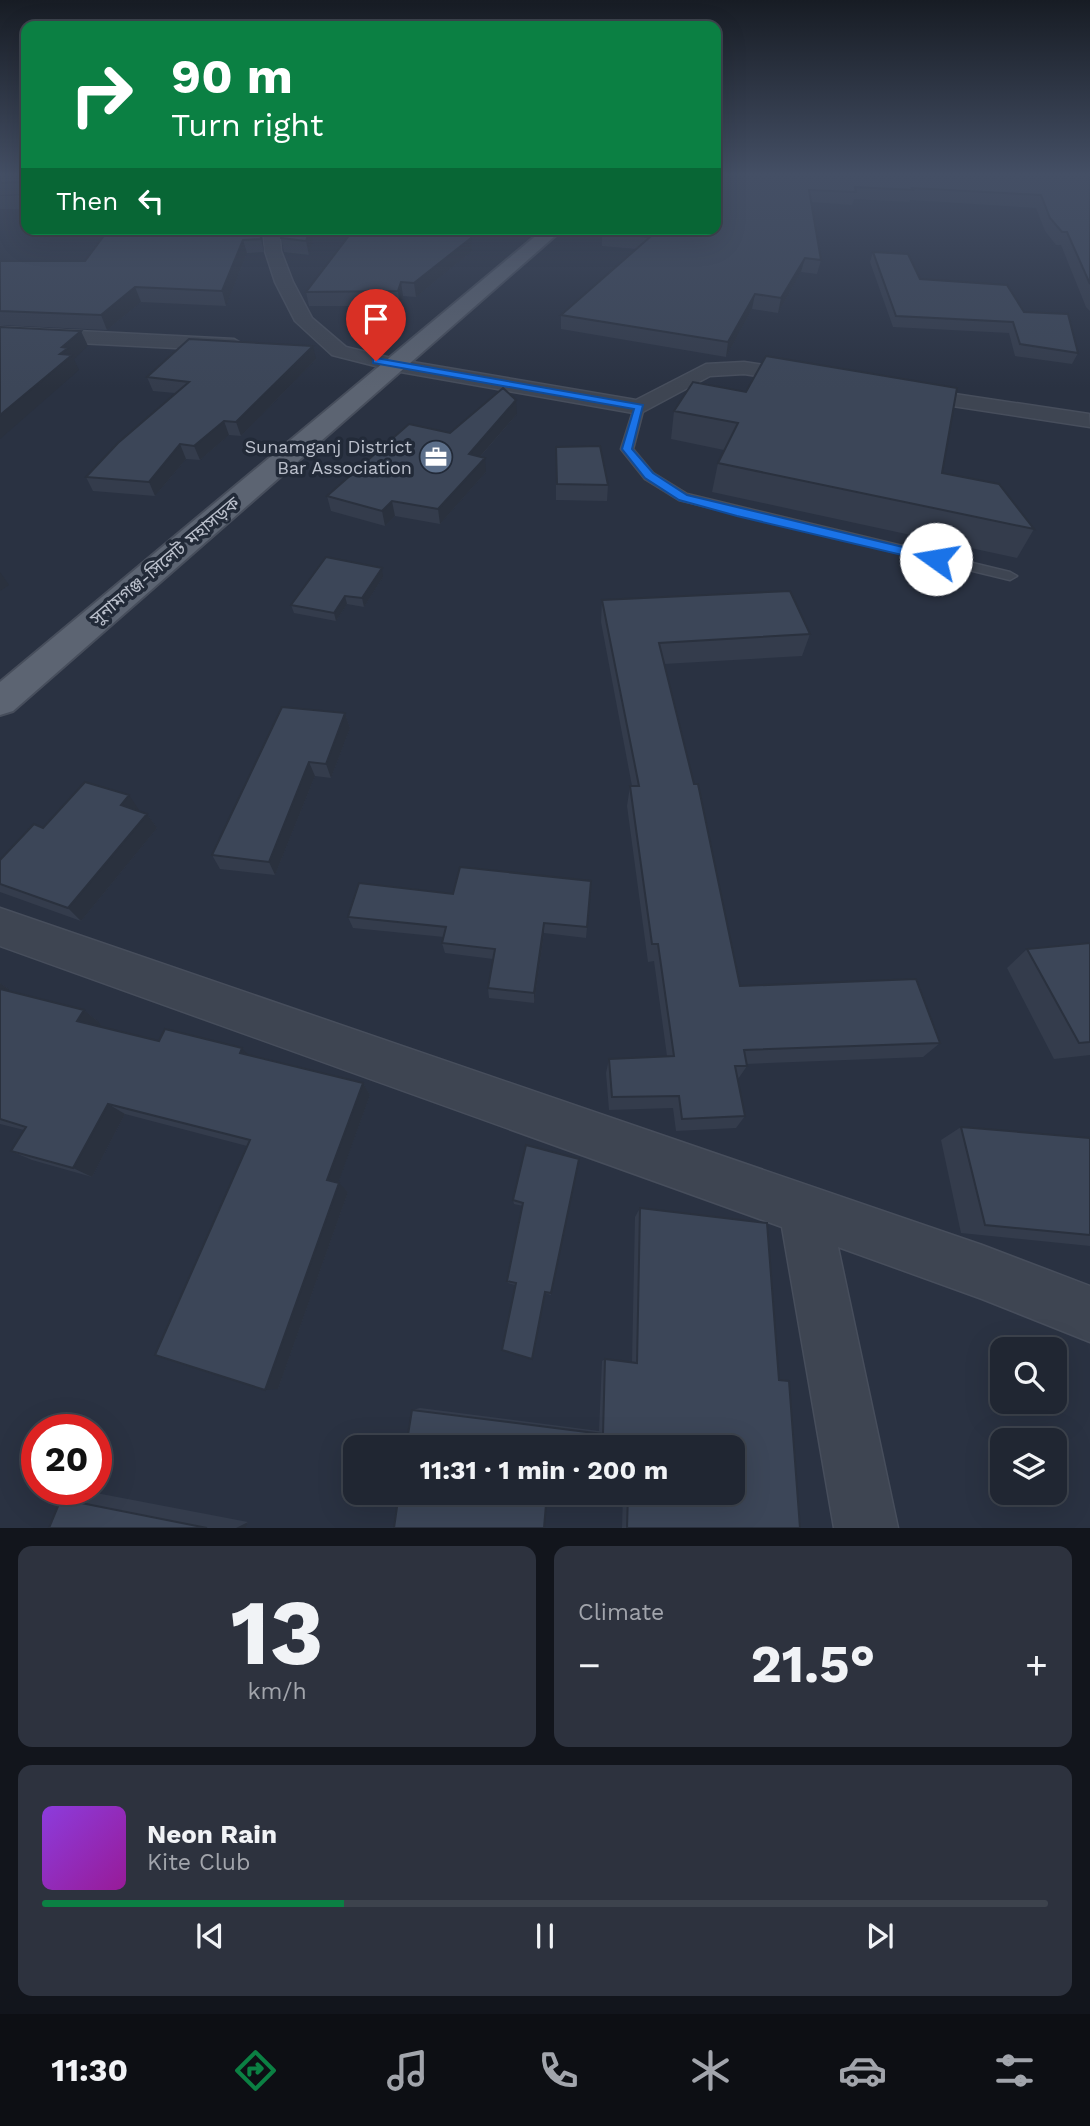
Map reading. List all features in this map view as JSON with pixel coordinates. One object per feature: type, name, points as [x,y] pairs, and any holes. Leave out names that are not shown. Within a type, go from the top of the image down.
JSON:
[{"type":"main road","name":"সুনামগঞ্জ-সিলেট মহাসড়ক","points":[[0,702],[536,245]]},
{"type":"street","points":[[272,245],[284,282],[304,321],[339,351]]},
{"type":"street","points":[[0,333],[258,346]]},
{"type":"street","points":[[312,350],[339,351],[395,365],[639,407],[706,370],[744,368],[825,381]]},
{"type":"street","points":[[893,391],[1089,421]]},
{"type":"street","points":[[0,927],[982,1272],[1090,1314]]},
{"type":"street","points":[[805,1211],[866,1528]]},
{"type":"lane","points":[[639,407],[627,449],[649,476],[683,497],[737,513],[1010,576]]},
{"type":"building","points":[[97,245],[241,245],[222,291],[135,287],[101,315],[0,311],[0,261],[85,261]]},
{"type":"building","points":[[342,245],[462,245],[414,283],[401,282],[398,291],[306,292]]},
{"type":"building","points":[[641,245],[818,245],[821,260],[805,258],[781,298],[755,294],[728,342],[561,315]]},
{"type":"building","points":[[1073,245],[1090,245],[1090,284]]},
{"type":"building","points":[[873,252],[908,254],[920,279],[1007,285],[1024,312],[1068,314],[1078,353],[1020,344],[1013,322],[896,316]]},
{"type":"building","points":[[0,327],[81,331],[62,347],[68,348],[60,354],[72,355],[0,415]]},
{"type":"building","points":[[189,339],[313,346],[236,422],[224,421],[194,446],[180,444],[149,482],[86,477],[118,443],[189,382],[147,377]]},
{"type":"building","points":[[766,356],[957,388],[942,473],[999,484],[1034,529],[718,463],[738,423],[674,411],[693,382],[746,392]]},
{"type":"building","points":[[503,388],[516,400],[469,454],[485,458],[438,509],[392,501],[382,511],[327,496],[409,424],[450,433]]},
{"type":"building","points":[[600,446],[608,485],[557,484],[556,447]]},
{"type":"building","points":[[326,557],[382,568],[362,598],[345,596],[334,613],[291,605]]},
{"type":"building","points":[[790,591],[810,634],[659,643],[694,784],[698,784],[740,986],[916,979],[940,1043],[744,1050],[747,1066],[735,1066],[745,1116],[682,1119],[679,1096],[612,1097],[609,1059],[674,1056],[658,944],[652,944],[630,786],[639,786],[602,600]]},
{"type":"building","points":[[282,707],[345,713],[326,764],[309,762],[269,862],[212,855]]},
{"type":"building","points":[[85,782],[129,795],[121,805],[147,814],[68,908],[0,884],[0,860],[34,824],[43,828]]},
{"type":"building","points":[[460,867],[591,881],[587,927],[544,923],[534,993],[488,988],[495,949],[442,943],[446,927],[348,917],[359,883],[453,894]]},
{"type":"building","points":[[1090,943],[1090,1042],[1079,1043],[1027,949]]},
{"type":"building","points":[[0,989],[84,1010],[77,1021],[159,1041],[165,1029],[242,1048],[240,1053],[363,1083],[327,1180],[339,1183],[265,1390],[155,1355],[250,1140],[108,1104],[73,1168],[11,1151],[26,1127],[0,1119]]},
{"type":"building","points":[[961,1127],[1090,1138],[1090,1235],[985,1225]]},
{"type":"building","points":[[526,1145],[579,1159],[551,1293],[545,1292],[532,1359],[502,1350],[516,1283],[507,1281],[523,1203],[513,1200]]},
{"type":"building","points":[[640,1208],[767,1223],[779,1380],[789,1381],[800,1528],[627,1528],[628,1505],[745,1505],[745,1435],[408,1435],[412,1410],[603,1434],[605,1359],[637,1363]]},
{"type":"building","points":[[59,1505],[91,1505],[207,1528],[49,1528]]},
{"type":"building","points":[[397,1505],[546,1505],[544,1528],[394,1528]]},
{"type":"place","name":"Sunamganj District Bar Association","points":[[436,457]]},
{"type":"route","points":[[376,361],[639,407],[627,449],[649,476],[683,497],[737,513],[936,559]]}]
